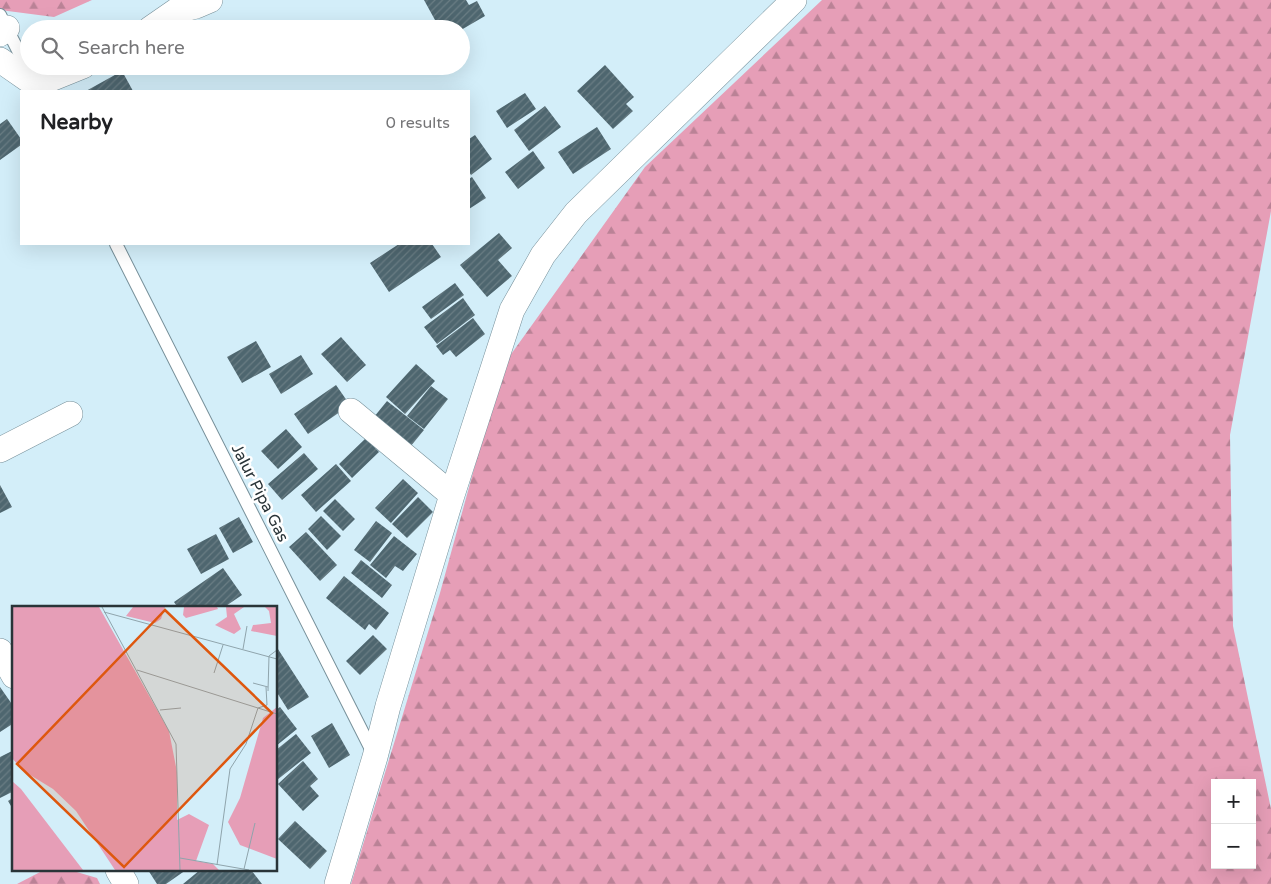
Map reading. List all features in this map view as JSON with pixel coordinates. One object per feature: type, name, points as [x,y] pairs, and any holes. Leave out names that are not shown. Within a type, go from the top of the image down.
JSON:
[{"type":"street","points":[[163,20],[176,11],[210,0]]},
{"type":"street","points":[[337,884],[375,757],[388,706],[452,495],[512,310],[543,255],[576,213],[794,0]]},
{"type":"street","points":[[0,60],[37,88],[64,75]]},
{"type":"street","points":[[351,411],[452,495]]},
{"type":"street","points":[[0,450],[70,414]]},
{"type":"street","points":[[0,650],[12,672]]},
{"type":"street","points":[[119,872],[126,884]]},
{"type":"lane","points":[[2,26],[20,58]]},
{"type":"lane","points":[[30,75],[37,88]]},
{"type":"lane","name":"Jalur Pipa Gas","points":[[117,245],[375,757]]},
{"type":"green space","points":[[0,0],[92,0],[54,17],[0,10]]},
{"type":"green space","points":[[822,0],[1271,0],[1271,211],[1230,435],[1233,626],[1271,809],[1271,884],[351,884],[440,593],[502,367],[645,167]]},
{"type":"green space","points":[[40,872],[77,872],[97,878],[100,884],[17,884]]},
{"type":"building","points":[[424,0],[466,0],[469,5],[477,1],[485,16],[470,25],[470,20],[435,20]]},
{"type":"building","points":[[605,65],[634,97],[626,104],[633,111],[613,129],[577,91]]},
{"type":"building","points":[[115,75],[124,75],[132,90],[88,90]]},
{"type":"building","points":[[525,93],[536,109],[507,128],[496,111]]},
{"type":"building","points":[[545,106],[561,127],[529,151],[514,130]]},
{"type":"building","points":[[7,119],[20,138],[20,146],[0,160],[0,124]]},
{"type":"building","points":[[597,127],[611,149],[573,174],[558,152]]},
{"type":"building","points":[[475,135],[492,159],[471,175],[470,174],[470,138]]},
{"type":"building","points":[[533,151],[545,168],[518,189],[505,172]]},
{"type":"building","points":[[472,177],[486,198],[470,208],[470,178]]},
{"type":"building","points":[[499,233],[512,248],[498,260],[512,276],[487,297],[460,265]]},
{"type":"building","points":[[397,245],[433,245],[441,257],[389,292],[370,263]]},
{"type":"building","points":[[455,283],[464,295],[431,319],[422,307]]},
{"type":"building","points":[[463,298],[475,315],[437,344],[424,327]]},
{"type":"building","points":[[473,318],[485,334],[456,357],[450,350],[443,355],[436,346]]},
{"type":"building","points":[[341,337],[366,365],[347,382],[321,354]]},
{"type":"building","points":[[256,341],[271,367],[242,383],[227,357]]},
{"type":"building","points":[[301,355],[313,374],[281,394],[269,374]]},
{"type":"building","points":[[416,364],[435,381],[405,414],[386,397]]},
{"type":"building","points":[[336,385],[350,405],[308,434],[294,414]]},
{"type":"building","points":[[431,386],[448,399],[424,429],[407,416]]},
{"type":"building","points":[[387,401],[424,430],[410,447],[374,417]]},
{"type":"building","points":[[286,429],[302,447],[278,469],[261,451]]},
{"type":"building","points":[[366,438],[379,452],[352,478],[339,464]]},
{"type":"building","points":[[304,453],[318,469],[282,500],[268,484]]},
{"type":"building","points":[[336,464],[351,481],[316,512],[301,495]]},
{"type":"building","points":[[403,479],[418,493],[391,523],[375,508]]},
{"type":"building","points":[[0,485],[12,507],[0,513]]},
{"type":"building","points":[[418,497],[433,512],[407,538],[392,524]]},
{"type":"building","points":[[335,499],[355,519],[343,531],[323,511]]},
{"type":"building","points":[[321,516],[341,536],[327,550],[308,529]]},
{"type":"building","points":[[239,517],[253,542],[233,553],[219,528]]},
{"type":"building","points":[[376,521],[392,533],[370,562],[354,550]]},
{"type":"building","points":[[306,532],[337,565],[320,581],[289,547]]},
{"type":"building","points":[[216,534],[229,559],[201,574],[187,549]]},
{"type":"building","points":[[394,536],[417,554],[403,571],[395,566],[386,578],[370,565]]},
{"type":"building","points":[[361,560],[392,585],[382,598],[351,573]]},
{"type":"building","points":[[223,568],[242,595],[226,606],[177,606],[174,602]]},
{"type":"building","points":[[344,576],[389,613],[376,630],[369,624],[365,630],[326,598]]},
{"type":"building","points":[[373,635],[387,649],[360,675],[346,661]]},
{"type":"building","points":[[278,649],[309,697],[288,710],[278,694]]},
{"type":"building","points":[[0,687],[12,704],[12,724],[0,732]]},
{"type":"building","points":[[280,707],[297,729],[278,744],[278,708]]},
{"type":"building","points":[[332,723],[350,755],[329,768],[311,736]]},
{"type":"building","points":[[296,734],[311,753],[278,779],[278,748]]},
{"type":"building","points":[[12,751],[12,792],[0,798],[0,757]]},
{"type":"building","points":[[303,761],[318,779],[310,786],[319,796],[303,811],[278,784]]},
{"type":"building","points":[[12,798],[12,808],[8,801]]},
{"type":"building","points":[[295,821],[327,851],[310,869],[278,839]]},
{"type":"building","points":[[149,872],[183,872],[166,884],[157,884]]},
{"type":"building","points":[[198,872],[253,872],[262,884],[183,884]]}]
